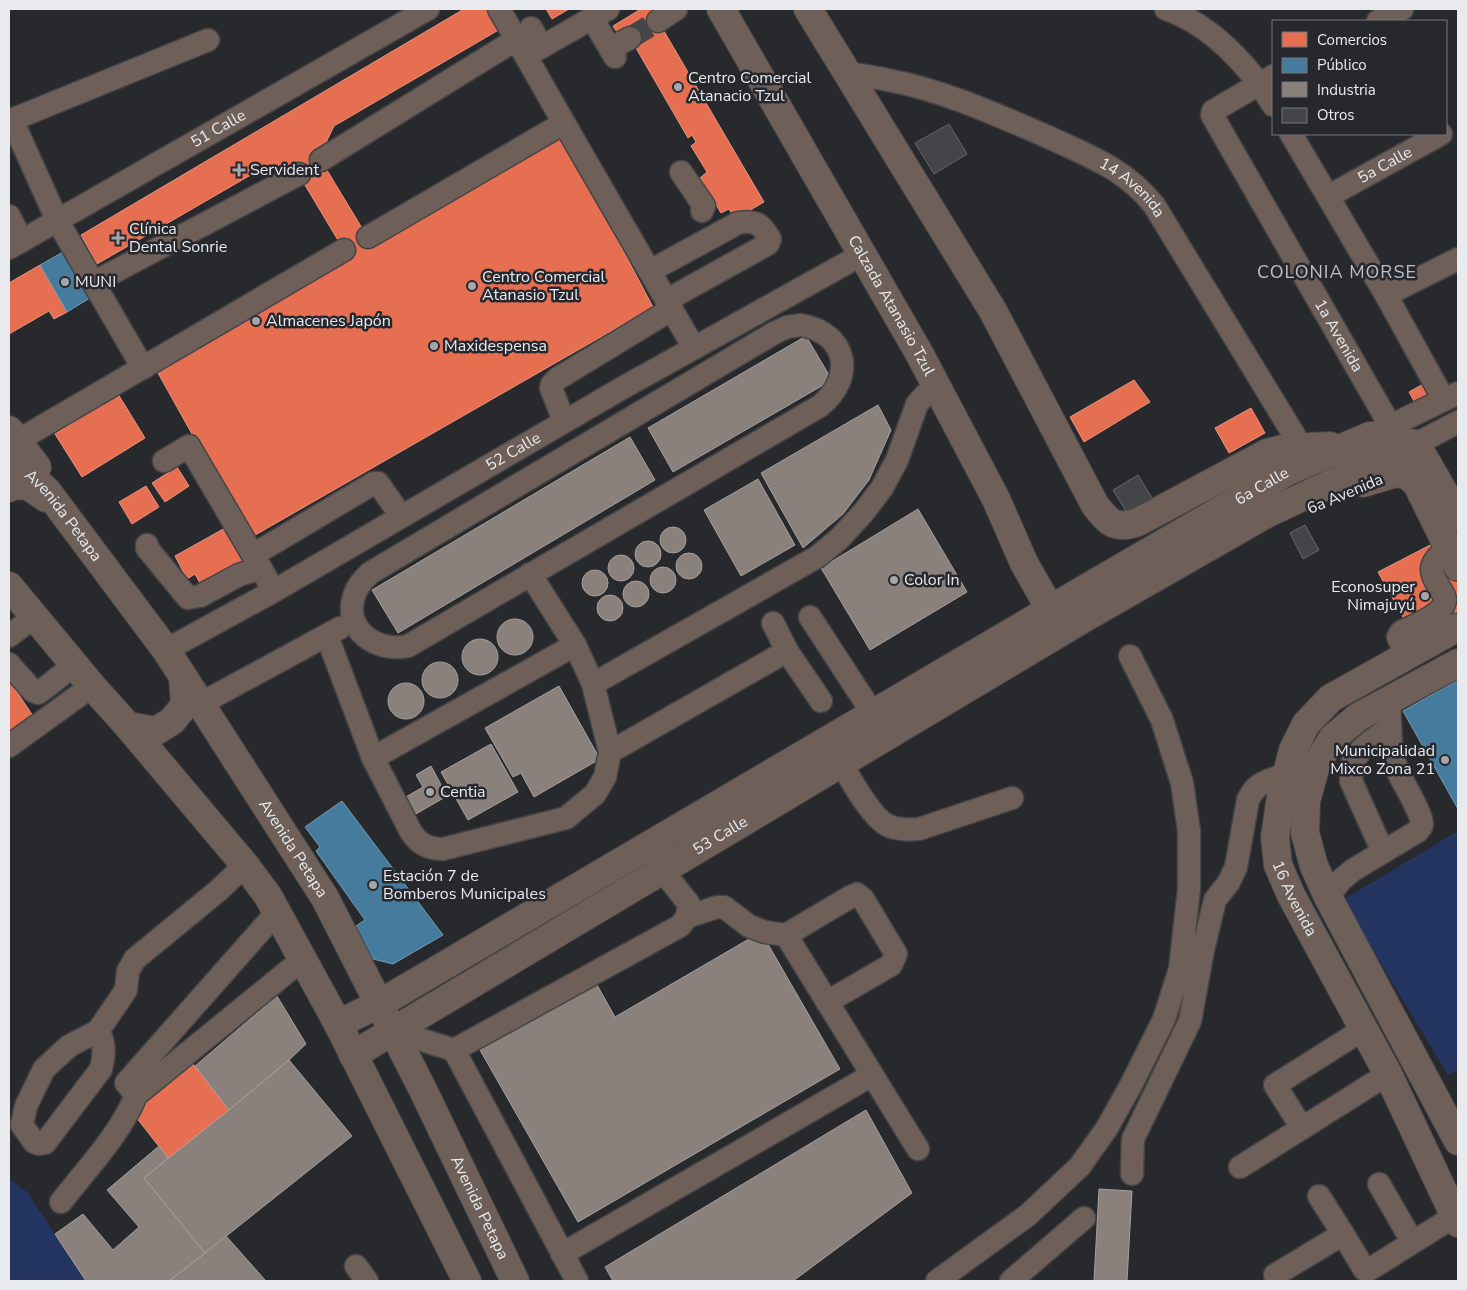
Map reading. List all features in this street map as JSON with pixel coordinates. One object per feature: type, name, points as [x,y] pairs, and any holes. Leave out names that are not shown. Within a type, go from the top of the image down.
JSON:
[{"type":"main road","name":"Calzada Atanasio Tzul","points":[[721,9],[863,254],[939,390],[996,499],[1024,563],[1069,612]]},
{"type":"main road","points":[[808,9],[993,312],[1095,505],[1105,519],[1116,525],[1126,527],[1278,449],[1302,448],[1371,435],[1416,444],[1457,512]]},
{"type":"main road","name":"6a Calle","points":[[1108,590],[1288,471],[1371,435]]},
{"type":"main road","name":"Avenida Petapa","points":[[11,442],[38,469],[47,491],[166,650],[325,898],[394,1031],[515,1281]]},
{"type":"main road","name":"6a Calle","points":[[1069,612],[1108,590],[1416,444]]},
{"type":"main road","name":"6a Avenida","points":[[1268,513],[1281,519],[1300,513],[1362,483],[1393,474],[1406,473],[1417,484],[1453,557]]},
{"type":"main road","points":[[9,488],[11,486],[27,485],[40,493],[72,523]]},
{"type":"main road","points":[[969,657],[1008,624],[1022,606],[1025,584],[1024,563]]},
{"type":"main road","points":[[17,601],[128,726],[245,865],[268,896],[354,1055],[464,1280]]},
{"type":"main road","name":"53 Calle","points":[[338,1024],[379,1004],[652,843],[835,751],[873,714],[969,657],[1069,612]]},
{"type":"main road","name":"53 Calle","points":[[354,1055],[662,870],[835,751],[1069,612]]},
{"type":"main road","name":"16 Avenida","points":[[1456,1220],[1388,1074],[1291,895],[1278,865],[1276,837],[1281,796],[1294,750],[1306,724],[1331,698],[1458,627]]},
{"type":"main road","name":"16 Avenida","points":[[1458,663],[1358,717],[1333,738],[1316,764],[1306,801],[1305,833],[1314,866],[1328,896],[1458,1141]]},
{"type":"main road","points":[[128,726],[156,731],[172,721],[185,705],[184,678]]},
{"type":"street","name":"51 Calle","points":[[15,244],[428,9]]},
{"type":"street","points":[[499,9],[529,42],[548,95],[694,348]]},
{"type":"street","points":[[321,160],[529,42],[627,9]]},
{"type":"street","points":[[1166,9],[1206,30],[1266,80],[1272,101]]},
{"type":"street","points":[[1380,20],[1402,9]]},
{"type":"street","points":[[599,18],[612,53],[630,38]]},
{"type":"street","points":[[144,368],[57,220],[10,121],[208,40]]},
{"type":"street","name":"14 Avenida","points":[[846,73],[917,87],[1002,117],[1102,162],[1125,176],[1141,189],[1154,205],[1302,448]]},
{"type":"street","name":"1a Avenida","points":[[1266,80],[1212,113],[1371,435]]},
{"type":"street","points":[[368,237],[564,123]]},
{"type":"street","points":[[1447,130],[1458,124]]},
{"type":"street","points":[[1292,135],[1386,295],[1451,397]]},
{"type":"street","name":"5a Calle","points":[[1329,196],[1439,135]]},
{"type":"street","points":[[681,172],[704,206],[702,211]]},
{"type":"street","points":[[94,283],[299,174]]},
{"type":"street","points":[[9,216],[15,244]]},
{"type":"street","points":[[564,422],[551,388],[557,379],[670,304],[768,244],[770,239],[759,224],[738,223],[650,271]]},
{"type":"street","points":[[11,442],[144,368],[344,250]]},
{"type":"street","name":"52 Calle","points":[[166,650],[274,590],[694,348],[863,254]]},
{"type":"street","points":[[1386,295],[1458,258]]},
{"type":"street","points":[[801,325],[814,327],[826,334],[836,344],[842,364],[839,385],[831,397],[820,406],[408,646],[396,648],[375,643],[359,627],[352,610],[354,596],[360,584],[370,574],[774,333],[787,327],[801,325]]},
{"type":"street","points":[[593,684],[817,557],[839,539],[863,513],[882,488],[897,460],[917,404],[925,395],[939,390]]},
{"type":"street","name":"6a Calle","points":[[1371,435],[1451,397]]},
{"type":"street","name":"6a Calle","points":[[1416,444],[1458,422]]},
{"type":"street","points":[[164,461],[189,446],[274,590]]},
{"type":"street","points":[[147,545],[147,548],[188,598],[200,596],[239,575],[374,483],[378,483],[401,516]]},
{"type":"street","points":[[1406,656],[1398,637],[1400,632],[1433,616],[1445,603],[1445,597],[1433,577],[1432,564],[1453,557]]},
{"type":"street","points":[[328,636],[373,758],[410,832],[416,840],[424,846],[443,850],[566,818],[596,794],[605,777],[610,752],[593,684],[575,645],[530,574]]},
{"type":"street","points":[[9,636],[17,601]]},
{"type":"street","points":[[810,617],[873,714]]},
{"type":"street","points":[[773,622],[787,651],[821,701]]},
{"type":"street","points":[[200,704],[328,636],[359,627]]},
{"type":"street","points":[[337,661],[359,627]]},
{"type":"street","points":[[373,758],[575,645]]},
{"type":"street","points":[[610,752],[787,651]]},
{"type":"street","points":[[937,1281],[1028,1215],[1080,1166],[1107,1128],[1131,1085],[1164,1019],[1180,969],[1189,889],[1189,830],[1182,783],[1162,720],[1130,656]]},
{"type":"street","points":[[9,664],[33,691],[38,693],[74,665]]},
{"type":"street","points":[[9,746],[92,686]]},
{"type":"street","points":[[1328,896],[1340,880],[1353,870],[1418,831],[1422,825],[1413,801],[1398,774],[1391,746],[1389,700]]},
{"type":"street","points":[[1383,852],[1350,781],[1352,763],[1361,750],[1370,740],[1390,727]]},
{"type":"street","points":[[835,751],[849,778],[878,818],[888,826],[904,830],[919,830],[1012,798]]},
{"type":"street","points":[[1132,1174],[1133,1139],[1190,1021],[1203,950],[1215,900],[1230,882],[1236,867],[1248,800],[1252,790],[1259,784],[1287,774]]},
{"type":"street","points":[[454,1050],[680,926],[687,917],[689,904],[662,870],[652,843]]},
{"type":"street","points":[[98,1031],[103,1038],[101,1070],[45,1143],[39,1144],[34,1142],[22,1125],[24,1114],[44,1069],[69,1046],[98,1031],[126,990],[128,971],[135,959],[218,891],[245,865]]},
{"type":"street","points":[[687,917],[717,907],[724,907],[749,926],[765,932],[786,935],[857,894],[863,899],[896,954],[891,965],[827,1002]]},
{"type":"street","points":[[136,1095],[126,1083],[277,912]]},
{"type":"street","points":[[786,935],[918,1149]]},
{"type":"street","points":[[61,1202],[122,1124],[136,1095],[303,959]]},
{"type":"street","points":[[1302,1128],[1275,1085],[1364,1029]]},
{"type":"street","points":[[394,1031],[454,1050],[577,1281]]},
{"type":"street","points":[[1240,1167],[1388,1074]]},
{"type":"street","points":[[562,1254],[872,1075]]},
{"type":"street","points":[[1379,1184],[1412,1241]]},
{"type":"street","points":[[1319,1196],[1367,1271],[1412,1241],[1456,1220]]},
{"type":"street","points":[[1011,1281],[1084,1218]]},
{"type":"street","points":[[1275,1275],[1343,1234]]},
{"type":"shaded area","points":[[1458,831],[1458,1069],[1448,1075],[1343,900]]},
{"type":"shaded area","points":[[9,1179],[27,1192],[86,1281],[9,1281]]},
{"type":"building: Comercios","name":"Centro Comercial Atanasio Tzul","points":[[464,9],[490,9],[502,28],[334,126],[319,157],[371,243],[563,137],[653,307],[250,538],[158,373],[348,257],[296,170],[261,169],[97,264],[81,235]]},
{"type":"building: Comercios","points":[[546,9],[569,9],[552,19]]},
{"type":"building: Comercios","name":"Centro Comercial Atanacio Tzul","points":[[641,9],[651,9],[764,202],[735,219],[729,209],[721,213],[700,178],[707,172],[691,146],[696,142],[692,135],[688,138],[629,36],[622,40],[613,26]]},
{"type":"building: Comercios","points":[[40,265],[67,312],[54,319],[49,311],[9,334],[9,283]]},
{"type":"building: Comercios","points":[[1134,380],[1150,402],[1084,442],[1070,417]]},
{"type":"building: Comercios","points":[[1425,383],[1431,394],[1418,408],[1409,392]]},
{"type":"building: Comercios","points":[[118,394],[145,438],[82,477],[55,434]]},
{"type":"building: Comercios","points":[[1251,408],[1265,433],[1229,453],[1215,428]]},
{"type":"building: Comercios","points":[[177,467],[189,486],[165,502],[152,483]]},
{"type":"building: Comercios","points":[[146,486],[159,507],[132,524],[119,502]]},
{"type":"building: Comercios","points":[[225,528],[244,561],[201,585],[195,574],[187,579],[175,556]]},
{"type":"building: Comercios","name":"Econosuper Nimajuyú","points":[[1440,540],[1458,575],[1458,617],[1415,639],[1378,572]]},
{"type":"building: Comercios","points":[[9,680],[33,716],[9,733]]},
{"type":"building: Comercios","points":[[193,1064],[229,1110],[168,1158],[132,1112]]},
{"type":"building: Público","name":"MUNI","points":[[63,252],[90,298],[67,312],[40,265]]},
{"type":"building: Público","name":"Municipalidad Mixco Zona 21","points":[[1458,680],[1458,809],[1403,711]]},
{"type":"building: Público","name":"Estación 7 de Bomberos Municipales","points":[[342,801],[443,935],[393,964],[373,959],[353,928],[365,920],[316,851],[320,847],[305,827]]},
{"type":"building: Industria","points":[[806,336],[832,380],[673,472],[648,428]]},
{"type":"building: Industria","points":[[878,405],[891,430],[869,480],[843,514],[803,548],[761,473]]},
{"type":"building: Industria","points":[[630,437],[655,480],[398,633],[372,590]]},
{"type":"building: Industria","points":[[758,479],[795,545],[741,576],[704,510]]},
{"type":"building: Industria","name":"Color In","points":[[918,509],[967,592],[870,650],[821,568]]},
{"type":"building: Industria","points":[[673,527],[683,530],[686,540],[683,550],[673,553],[663,550],[660,540],[663,530]]},
{"type":"building: Industria","points":[[648,541],[658,544],[661,554],[658,564],[648,567],[638,564],[635,554],[638,544]]},
{"type":"building: Industria","points":[[689,553],[699,556],[702,566],[699,576],[689,579],[679,576],[676,566],[679,556]]},
{"type":"building: Industria","points":[[621,555],[631,558],[634,568],[631,578],[621,581],[611,578],[608,568],[611,558]]},
{"type":"building: Industria","points":[[663,567],[673,570],[676,580],[673,590],[663,593],[653,590],[650,580],[653,570]]},
{"type":"building: Industria","points":[[595,570],[605,573],[608,583],[605,593],[595,596],[585,593],[582,583],[585,573]]},
{"type":"building: Industria","points":[[636,581],[646,584],[649,594],[646,604],[636,607],[626,604],[623,594],[626,584]]},
{"type":"building: Industria","points":[[610,595],[620,598],[623,608],[620,618],[610,621],[600,618],[597,608],[600,598]]},
{"type":"building: Industria","points":[[515,619],[522,620],[528,624],[532,630],[532,644],[528,650],[522,654],[515,655],[508,654],[502,650],[498,644],[497,637],[498,630],[502,624],[508,620]]},
{"type":"building: Industria","points":[[480,639],[487,640],[493,644],[497,650],[497,664],[493,670],[487,674],[480,675],[473,674],[467,670],[463,664],[462,657],[463,650],[467,644],[473,640]]},
{"type":"building: Industria","points":[[440,662],[447,663],[453,667],[457,673],[457,687],[453,693],[447,697],[440,698],[433,697],[427,693],[423,687],[422,680],[423,673],[427,667],[433,663]]},
{"type":"building: Industria","points":[[406,683],[413,684],[419,688],[423,694],[423,708],[419,714],[413,718],[406,719],[399,718],[393,714],[389,708],[388,701],[389,694],[393,688],[399,684]]},
{"type":"building: Industria","points":[[559,686],[600,759],[534,797],[521,773],[513,777],[485,728]]},
{"type":"building: Industria","points":[[491,744],[518,792],[468,820],[441,772]]},
{"type":"building: Industria","name":"Centia","points":[[431,766],[447,796],[409,818],[399,801],[423,787],[416,775]]},
{"type":"building: Industria","points":[[761,932],[840,1069],[578,1222],[480,1050],[596,983],[615,1017]]},
{"type":"building: Industria","points":[[277,996],[306,1044],[229,1110],[195,1066]]},
{"type":"building: Industria","points":[[289,1060],[352,1136],[205,1253],[144,1178]]},
{"type":"building: Industria","points":[[866,1110],[912,1193],[793,1281],[613,1281],[605,1267]]},
{"type":"building: Industria","points":[[159,1146],[168,1158],[144,1178],[205,1253],[169,1281],[86,1281],[55,1234],[83,1214],[113,1250],[139,1227],[107,1190]]},
{"type":"building: Industria","points":[[1099,1189],[1132,1191],[1127,1281],[1094,1281]]},
{"type":"building: Industria","points":[[226,1236],[266,1281],[169,1281],[205,1253]]},
{"type":"building: Otros","points":[[949,124],[967,154],[934,174],[915,143]]},
{"type":"building: Otros","points":[[1138,475],[1154,501],[1129,516],[1113,490]]},
{"type":"building: Otros","points":[[1305,525],[1319,550],[1303,559],[1290,533]]},
{"type":"tunnel","points":[[630,38],[658,21]]},
{"type":"place","name":"Centro Comercial Atanacio Tzul","points":[[678,87]]},
{"type":"place","name":"Servident","points":[[239,170]]},
{"type":"place","name":"Clínica Dental Sonrie","points":[[118,238]]},
{"type":"place","name":"MUNI","points":[[65,282]]},
{"type":"place","name":"Centro Comercial Atanasio Tzul","points":[[472,286]]},
{"type":"place","name":"Almacenes Japón","points":[[256,321]]},
{"type":"place","name":"Maxidespensa","points":[[434,346]]},
{"type":"place","name":"Color In","points":[[894,580]]},
{"type":"place","name":"Econosuper Nimajuyú","points":[[1425,596]]},
{"type":"place","name":"Municipalidad Mixco Zona 21","points":[[1445,760]]},
{"type":"place","name":"Centia","points":[[430,792]]},
{"type":"place","name":"Estación 7 de Bomberos Municipales","points":[[373,885]]},
{"type":"district","name":"COLONIA MORSE","points":[[1337,272]]}]
